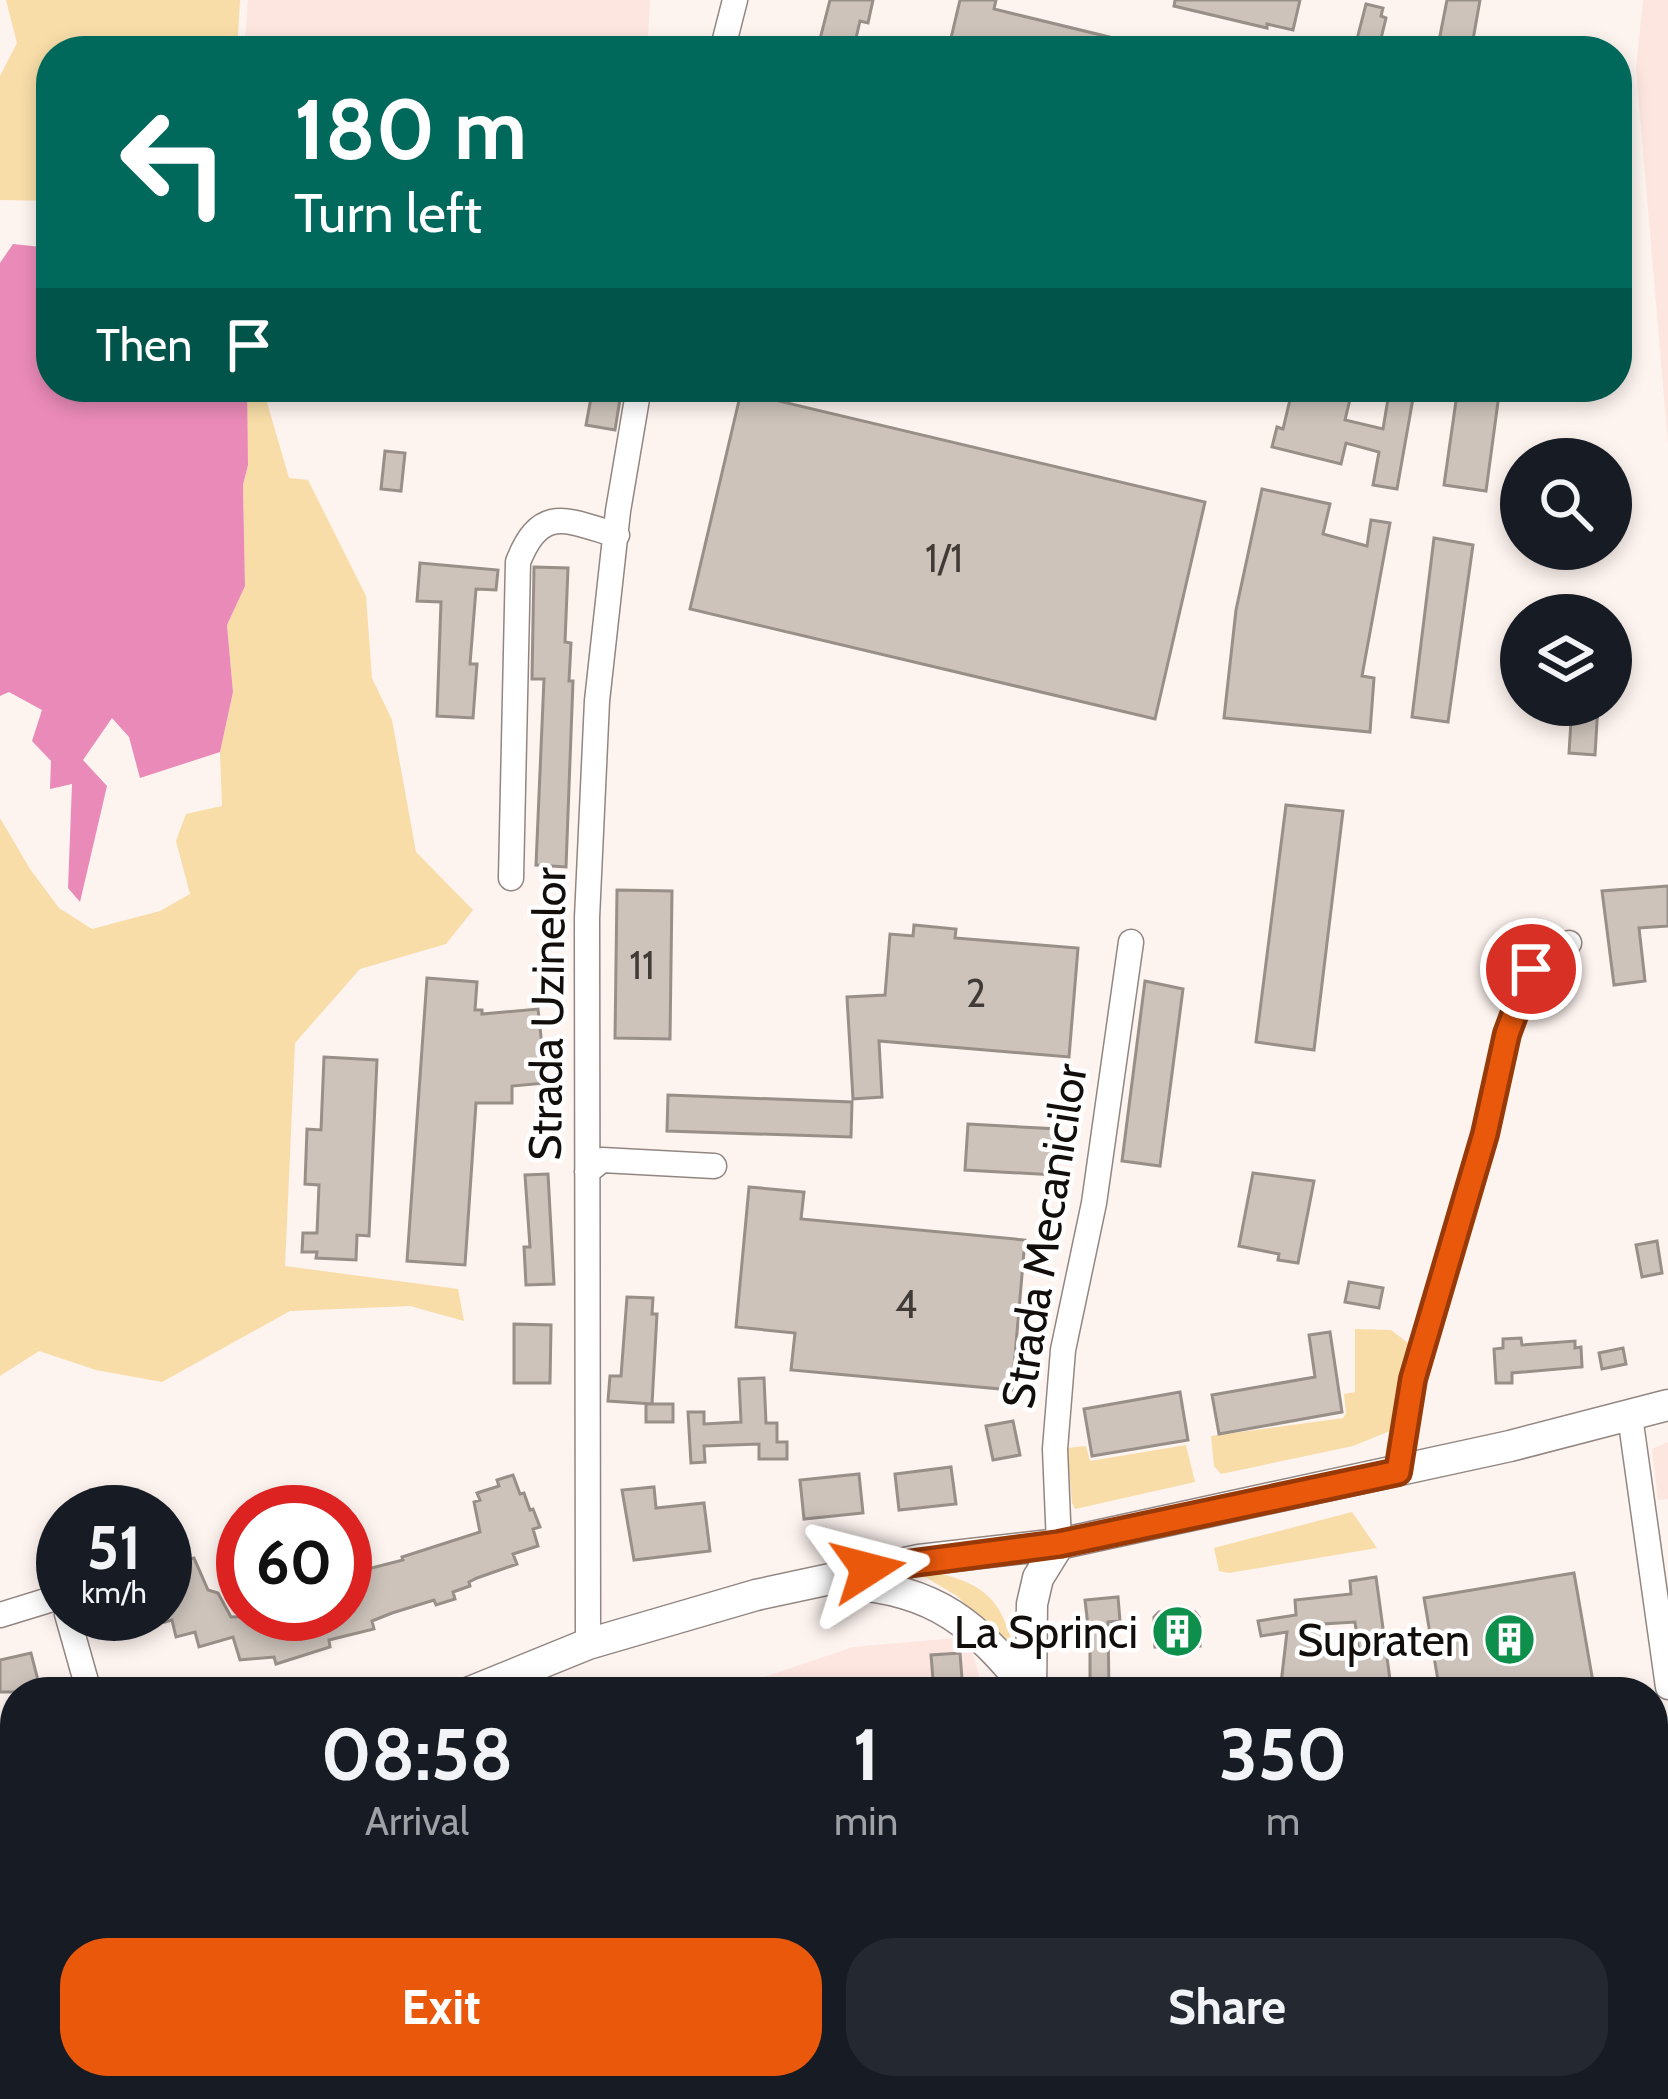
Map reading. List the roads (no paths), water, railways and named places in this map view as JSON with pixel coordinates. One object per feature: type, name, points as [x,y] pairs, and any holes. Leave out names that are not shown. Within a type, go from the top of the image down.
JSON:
[{"type":"main road","points":[[507,1677],[588,1644],[756,1595],[919,1560],[1059,1544],[1398,1472],[1668,1405]]},
{"type":"main road","points":[[1030,1677],[1032,1604],[1038,1578],[1059,1544]]},
{"type":"main road","points":[[817,1582],[877,1586],[929,1601],[980,1634],[1017,1677]]},
{"type":"street","points":[[726,36],[736,0]]},
{"type":"street","name":"Strada Uzinelor","points":[[588,1644],[587,918],[597,701],[636,402]]},
{"type":"street","points":[[512,878],[518,562],[524,545],[543,523],[559,518],[617,535]]},
{"type":"street","name":"Strada Mecanicilor","points":[[1059,1544],[1054,1450],[1063,1351],[1094,1203],[1131,942]]},
{"type":"street","points":[[1398,1472],[1413,1379],[1485,1134],[1507,1034],[1531,969],[1550,948],[1569,944]]},
{"type":"street","points":[[587,1172],[602,1160],[714,1166]]},
{"type":"street","points":[[1630,1417],[1667,1677]]},
{"type":"street","points":[[0,1615],[36,1606]]},
{"type":"street","points":[[74,1641],[84,1677]]},
{"type":"place","name":"La Sprinci","points":[[1177,1632]]},
{"type":"place","name":"Supraten","points":[[1509,1640]]}]
